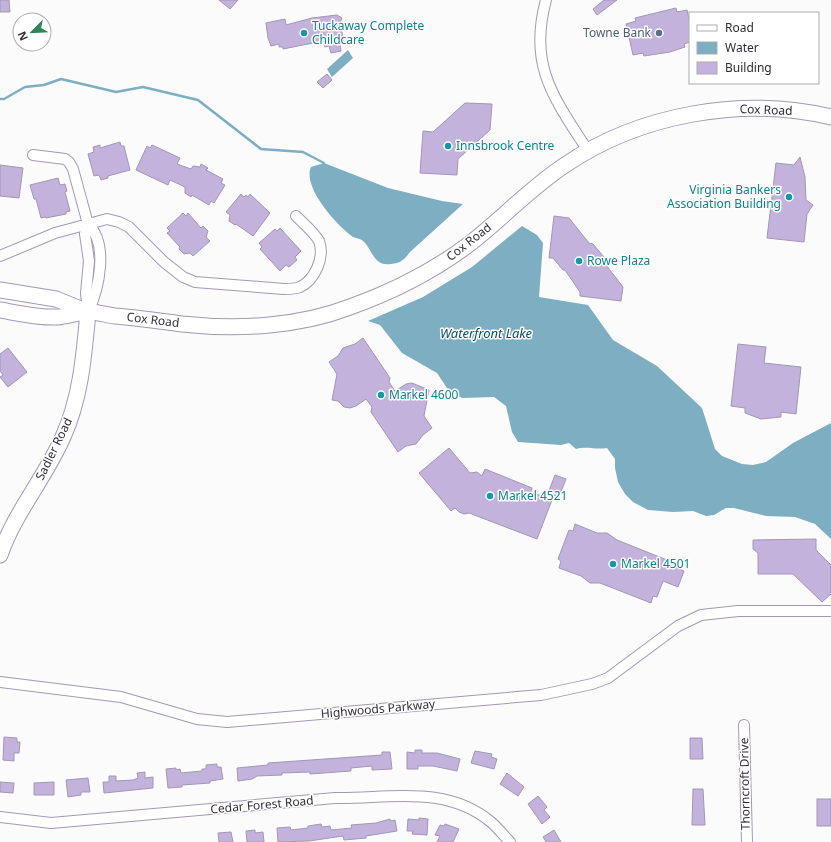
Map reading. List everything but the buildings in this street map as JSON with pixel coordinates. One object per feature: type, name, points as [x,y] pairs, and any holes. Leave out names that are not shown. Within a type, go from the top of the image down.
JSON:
[{"type":"main road","name":"Cox Road","points":[[0,310],[57,317],[88,312],[224,327],[301,320],[348,308],[387,293],[435,267],[478,236],[543,180],[588,151],[633,130],[688,115],[717,111],[767,109],[801,112],[831,117]]},
{"type":"main road","name":"Cox Road","points":[[0,290],[56,299],[88,312]]},
{"type":"main road","name":"Sadler Road","points":[[0,555],[24,505],[50,464],[70,417],[81,376],[88,312]]},
{"type":"street","points":[[546,0],[539,41],[541,58],[547,81],[557,103],[588,151]]},
{"type":"street","points":[[33,155],[65,159],[69,162],[74,170],[88,224],[96,231],[100,257],[96,294],[88,312]]},
{"type":"street","points":[[0,256],[55,233],[107,219],[119,222],[129,227],[164,262],[183,277],[195,282],[284,289],[299,287],[311,277],[321,256],[321,248],[315,236],[296,216]]},
{"type":"street","name":"Highwoods Parkway","points":[[0,682],[121,697],[197,719],[222,722],[541,695],[592,684],[608,678],[688,620],[701,614],[738,611],[831,611]]},
{"type":"street","name":"Thorncroft Drive","points":[[744,725],[747,842]]},
{"type":"street","name":"Cedar Forest Road","points":[[0,817],[51,823],[334,798],[420,795],[450,801],[470,809],[490,822],[510,842]]},
{"type":"water","points":[[348,50],[353,58],[332,77],[327,69]]},
{"type":"water","points":[[324,163],[388,188],[442,201],[463,204],[402,261],[394,264],[380,263],[362,240],[353,237],[338,224],[316,195],[310,175],[311,167]]},
{"type":"water","name":"Waterfront Lake","points":[[522,226],[537,235],[543,243],[539,297],[588,305],[613,340],[657,366],[702,408],[715,449],[722,456],[742,464],[753,465],[766,462],[793,443],[831,423],[831,539],[815,524],[795,517],[766,516],[734,508],[726,508],[714,515],[706,516],[693,511],[673,512],[648,510],[633,502],[625,494],[618,482],[615,459],[607,448],[576,449],[569,443],[561,445],[518,442],[512,432],[506,406],[494,397],[462,398],[449,391],[437,373],[402,353],[380,325],[368,321],[423,297],[472,267]]},
{"type":"waterway","points":[[0,99],[4,99],[25,87],[44,85],[61,79],[116,92],[143,87],[198,100],[261,149],[303,152],[324,163]]},
{"type":"place","name":"Tuckaway Complete Childcare","points":[[304,33]]},
{"type":"place","name":"Towne Bank","points":[[659,33]]},
{"type":"place","name":"Innsbrook Centre","points":[[448,146]]},
{"type":"place","name":"Virginia Bankers Association Building","points":[[789,197]]},
{"type":"place","name":"Rowe Plaza","points":[[579,261]]},
{"type":"place","name":"Markel 4600","points":[[381,395]]},
{"type":"place","name":"Markel 4521","points":[[490,496]]},
{"type":"place","name":"Markel 4501","points":[[613,564]]}]
